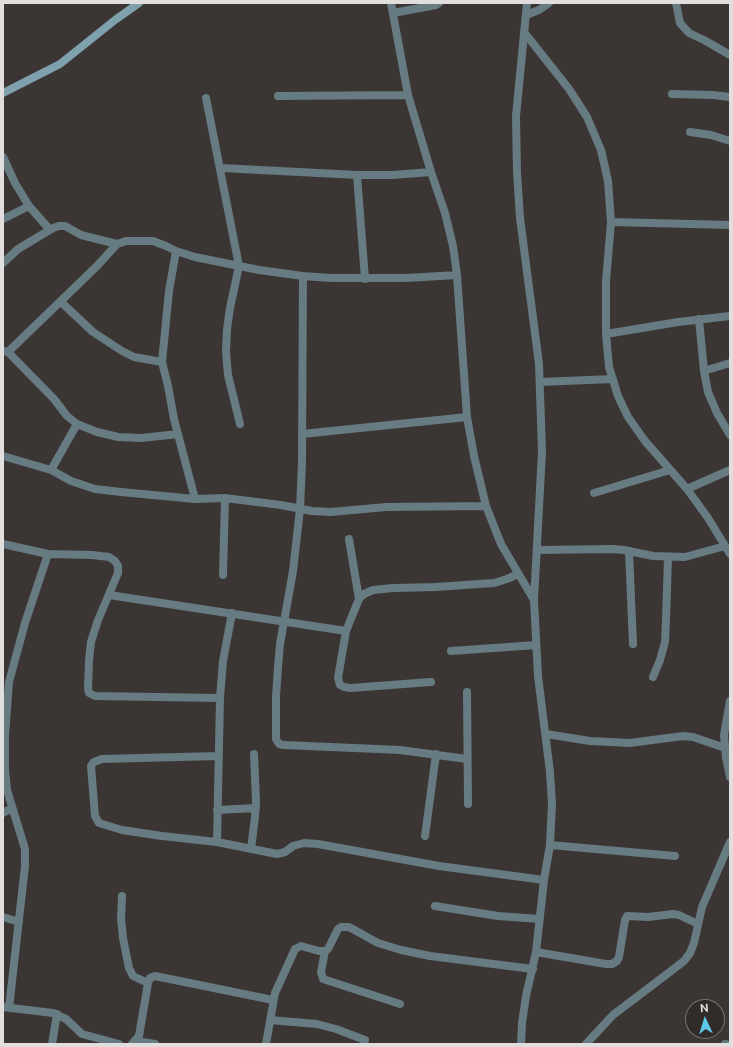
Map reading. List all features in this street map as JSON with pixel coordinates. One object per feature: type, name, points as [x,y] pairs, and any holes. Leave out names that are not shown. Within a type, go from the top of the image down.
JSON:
[{"type":"main road","points":[[3,93],[60,64],[115,20],[139,3]]},
{"type":"street","points":[[391,3],[408,95],[445,213],[453,246],[457,274],[467,417],[474,456],[486,506],[500,544],[534,600]]},
{"type":"street","points":[[393,13],[436,5],[439,3]]},
{"type":"street","points":[[521,1044],[522,1023],[526,996],[536,952],[544,880],[550,845],[552,804],[546,734],[538,676],[534,600],[542,452],[540,382],[520,218],[516,172],[516,116],[527,3]]},
{"type":"street","points":[[526,15],[539,10],[549,3]]},
{"type":"street","points":[[676,3],[680,23],[689,33],[730,55]]},
{"type":"street","points":[[524,32],[569,89],[587,118],[601,150],[608,181],[611,222],[606,280],[606,334],[609,367],[618,396],[628,417],[645,441],[687,489],[708,518],[730,554]]},
{"type":"street","points":[[672,94],[713,94],[730,98]]},
{"type":"street","points":[[278,96],[408,95]]},
{"type":"street","points":[[206,98],[239,266],[230,308],[226,352],[228,375],[240,424]]},
{"type":"street","points":[[690,132],[711,135],[730,141]]},
{"type":"street","points":[[3,157],[15,183],[29,206],[50,230]]},
{"type":"street","points":[[220,168],[357,175],[393,175],[431,172]]},
{"type":"street","points":[[357,175],[364,279]]},
{"type":"street","points":[[3,219],[29,206]]},
{"type":"street","points":[[611,222],[730,225]]},
{"type":"street","points":[[3,263],[18,249],[59,226],[65,226],[81,235],[117,244]]},
{"type":"street","points":[[178,434],[141,438],[118,437],[97,432],[77,424],[67,416],[54,399],[6,352],[61,302],[117,244],[126,240],[153,242],[166,246],[176,252],[195,257],[284,274],[303,276],[364,279],[406,278],[457,274]]},
{"type":"street","points":[[176,252],[169,292],[162,362],[178,434],[195,499]]},
{"type":"street","points":[[303,276],[300,509],[293,571],[280,644],[276,697],[276,739],[279,744],[284,745],[400,750],[467,758]]},
{"type":"street","points":[[61,302],[93,332],[117,348],[134,357],[162,362]]},
{"type":"street","points":[[606,334],[699,319],[730,316]]},
{"type":"street","points":[[699,319],[704,371],[708,392],[717,413],[730,435]]},
{"type":"street","points":[[704,371],[730,363]]},
{"type":"street","points":[[540,382],[613,379]]},
{"type":"street","points":[[302,434],[467,417]]},
{"type":"street","points":[[51,470],[77,424]]},
{"type":"street","points":[[3,456],[51,470],[71,481],[95,489],[195,499],[225,498],[331,512],[386,507],[486,506]]},
{"type":"street","points":[[594,493],[670,470]]},
{"type":"street","points":[[687,489],[730,470]]},
{"type":"street","points":[[223,575],[225,498]]},
{"type":"street","points":[[349,539],[359,599]]},
{"type":"street","points":[[3,544],[48,554],[109,557],[115,561],[118,566],[118,573],[108,595],[91,642],[88,660],[89,694],[95,696],[220,698]]},
{"type":"street","points":[[537,550],[612,549],[653,556],[685,557],[725,546]]},
{"type":"street","points":[[630,551],[632,644]]},
{"type":"street","points":[[48,554],[6,681],[5,769],[7,790],[25,849],[25,866],[19,922],[6,1007],[57,1014],[66,1019],[82,1034],[120,1044]]},
{"type":"street","points":[[653,677],[665,642],[668,557]]},
{"type":"street","points":[[431,682],[350,688],[340,685],[338,678],[346,631],[359,599],[364,594],[373,590],[494,583],[518,574]]},
{"type":"street","points":[[108,595],[346,631]]},
{"type":"street","points":[[216,842],[220,698],[223,661],[232,613]]},
{"type":"street","points":[[451,651],[536,645]]},
{"type":"street","points":[[467,692],[468,804]]},
{"type":"street","points":[[730,701],[724,735],[730,777]]},
{"type":"street","points":[[546,734],[590,741],[630,743],[682,736],[705,740],[725,748]]},
{"type":"street","points":[[251,849],[256,808],[254,754]]},
{"type":"street","points":[[424,836],[436,754]]},
{"type":"street","points":[[218,756],[102,759],[94,762],[91,766],[95,816],[98,823],[128,831],[216,842],[277,854],[285,852],[293,846],[304,843],[318,844],[440,866],[544,880]]},
{"type":"street","points":[[3,813],[12,808]]},
{"type":"street","points":[[217,810],[256,808]]},
{"type":"street","points":[[586,1044],[614,1015],[684,961],[690,953],[694,943],[702,907],[730,842]]},
{"type":"street","points":[[550,845],[675,856]]},
{"type":"street","points":[[122,896],[121,919],[129,968],[133,976],[148,983]]},
{"type":"street","points":[[435,906],[498,916],[540,919]]},
{"type":"street","points":[[536,952],[612,964],[617,961],[619,957],[627,916],[648,917],[673,914],[679,915],[698,924]]},
{"type":"street","points":[[3,917],[19,922]]},
{"type":"street","points":[[400,1004],[323,979],[322,972],[325,951],[328,949],[338,930],[345,927],[378,943],[401,950],[430,956],[533,969]]},
{"type":"street","points":[[266,1044],[273,1000],[295,949],[304,946],[319,951],[325,951]]},
{"type":"street","points":[[134,1042],[139,1036],[148,983],[150,978],[155,976],[273,1000]]},
{"type":"street","points":[[52,1044],[57,1014]]},
{"type":"street","points":[[270,1020],[317,1024],[336,1029],[365,1040]]},
{"type":"street","points":[[134,1042],[155,1044]]}]
